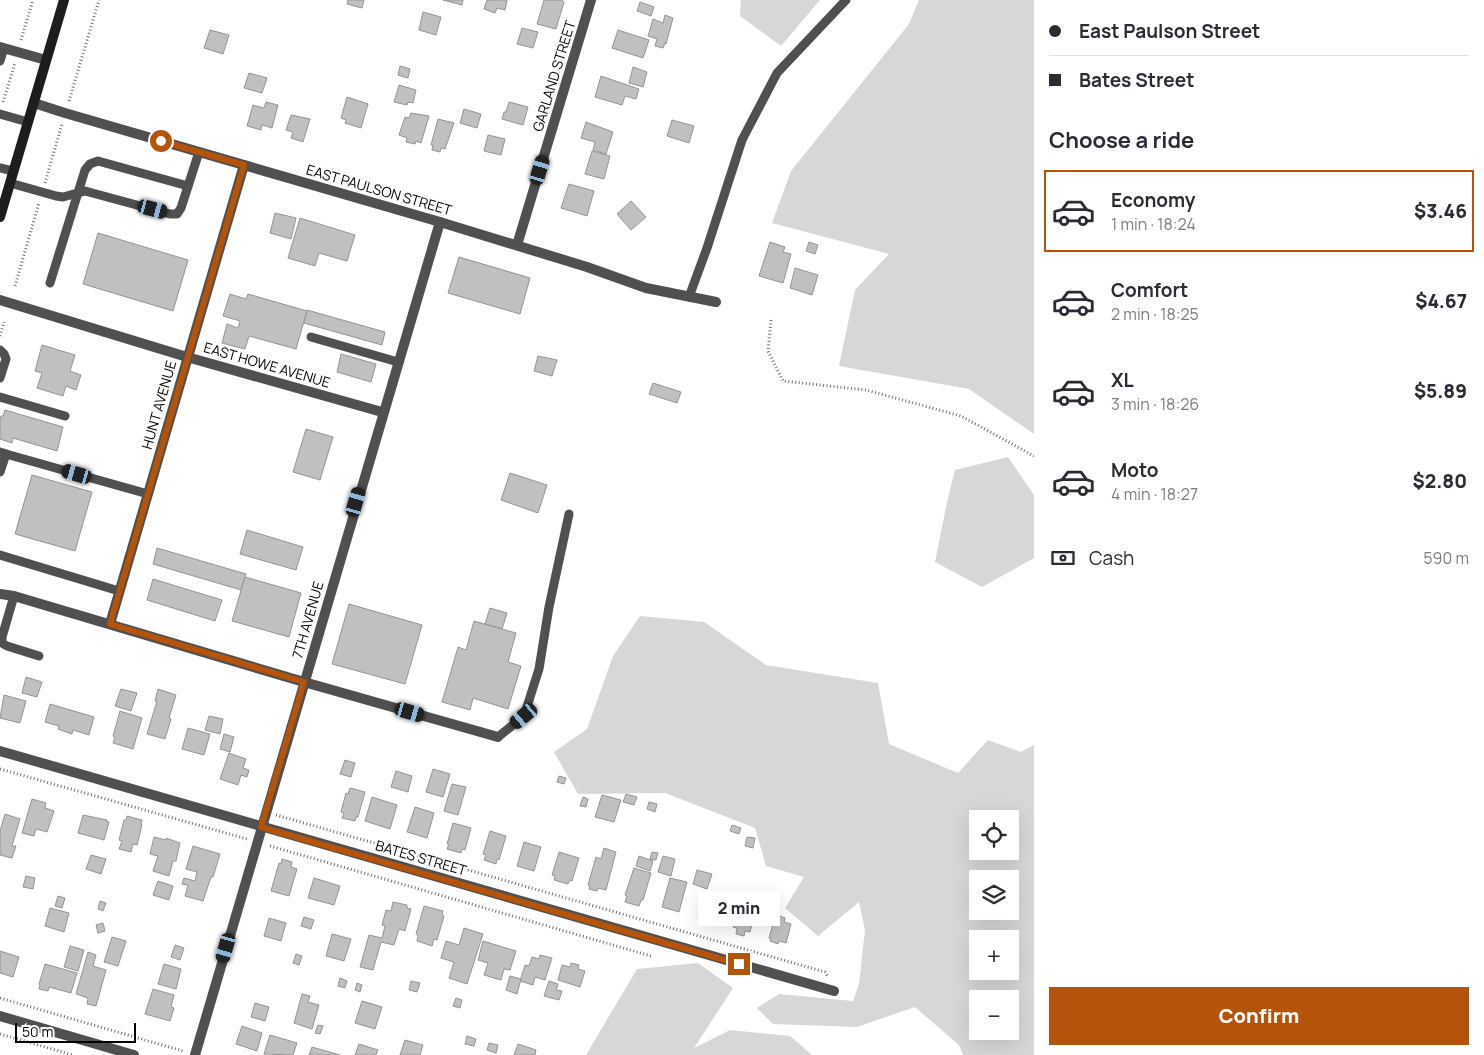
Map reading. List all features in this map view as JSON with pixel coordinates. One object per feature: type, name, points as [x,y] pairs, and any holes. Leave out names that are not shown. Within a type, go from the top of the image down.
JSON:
[{"type":"main road","points":[[0,217],[64,0]]},
{"type":"street","name":"GARLAND STREET","points":[[517,245],[591,0]]},
{"type":"street","points":[[2,47],[46,60]]},
{"type":"street","name":"EAST PAULSON STREET","points":[[34,102],[65,113],[517,245],[646,288],[716,302]]},
{"type":"street","name":"HUNT AVENUE","points":[[110,624],[244,165]]},
{"type":"street","name":"7TH AVENUE","points":[[195,1055],[382,412],[440,222]]},
{"type":"street","name":"EAST HOWE AVENUE","points":[[0,300],[187,357],[382,412]]},
{"type":"street","points":[[0,594],[14,596],[498,737]]},
{"type":"street","name":"BATES STREET","points":[[0,752],[834,991]]},
{"type":"street","points":[[0,1016],[134,1055]]},
{"type":"lane","points":[[689,297],[742,140],[777,73],[846,0]]},
{"type":"lane","points":[[0,61],[2,47]]},
{"type":"lane","points":[[0,114],[28,122]]},
{"type":"lane","points":[[10,183],[63,197],[85,191],[170,214],[178,214],[199,152]]},
{"type":"lane","points":[[50,283],[85,170],[90,164],[98,161],[188,186]]},
{"type":"lane","points":[[0,168],[13,171]]},
{"type":"lane","points":[[311,336],[398,362]]},
{"type":"lane","points":[[0,350],[6,360],[0,378]]},
{"type":"lane","points":[[0,397],[65,416]]},
{"type":"lane","points":[[0,472],[3,453],[148,494]]},
{"type":"lane","points":[[498,737],[524,716],[539,669],[549,607],[569,514]]},
{"type":"lane","points":[[0,555],[119,591]]},
{"type":"lane","points":[[14,596],[2,643],[39,656]]},
{"type":"path","points":[[15,286],[99,0]]},
{"type":"path","points":[[772,320],[768,351],[783,381],[866,390],[961,416],[1034,456]]},
{"type":"path","points":[[0,336],[4,322]]},
{"type":"path","points":[[0,769],[651,956]]},
{"type":"path","points":[[265,812],[825,972],[834,991]]},
{"type":"path","points":[[0,998],[195,1055]]},
{"type":"path","points":[[0,1034],[73,1055]]},
{"type":"path","points":[[178,1055],[180,1050]]},
{"type":"shaded area","points":[[741,0],[820,0],[781,46],[740,16]]},
{"type":"shaded area","points":[[919,0],[1034,0],[1034,434],[969,389],[839,366],[855,290],[889,254],[772,223],[791,171],[909,24]]},
{"type":"shaded area","points":[[1008,457],[1034,495],[1034,558],[982,587],[935,562],[947,502],[955,470]]},
{"type":"shaded area","points":[[640,616],[704,622],[766,665],[878,683],[889,744],[958,773],[988,740],[1021,752],[1034,745],[1034,1055],[963,1055],[959,1045],[915,1007],[857,1027],[773,1024],[757,1008],[779,994],[853,1001],[859,984],[865,930],[859,902],[818,936],[785,908],[804,877],[766,866],[755,828],[665,793],[578,794],[554,752],[587,729],[613,656]]},
{"type":"shaded area","points":[[698,963],[733,988],[694,1048],[730,1030],[790,1036],[812,1055],[586,1055],[637,969]]},
{"type":"building","points":[[348,0],[364,0],[362,8],[347,4]]},
{"type":"building","points":[[443,0],[463,0],[462,5]]},
{"type":"building","points":[[487,0],[507,0],[505,10],[497,8],[495,13],[484,9]]},
{"type":"building","points":[[544,0],[562,0],[564,2],[556,29],[537,24]]},
{"type":"building","points":[[640,2],[654,7],[651,16],[637,11]]},
{"type":"building","points":[[423,12],[441,17],[436,35],[419,30]]},
{"type":"building","points":[[665,15],[673,18],[666,44],[663,48],[655,46],[657,39],[648,36],[653,19],[663,23]]},
{"type":"building","points":[[522,28],[538,32],[533,48],[517,44]]},
{"type":"building","points":[[210,30],[229,35],[223,54],[204,48]]},
{"type":"building","points":[[618,30],[649,40],[643,58],[612,48]]},
{"type":"building","points":[[400,66],[410,69],[408,78],[398,75]]},
{"type":"building","points":[[633,67],[647,72],[643,87],[629,83]]},
{"type":"building","points":[[249,73],[267,78],[262,93],[244,88]]},
{"type":"building","points":[[601,76],[639,89],[636,99],[625,96],[622,105],[595,97]]},
{"type":"building","points":[[399,85],[416,90],[413,103],[408,102],[407,105],[394,102]]},
{"type":"building","points":[[347,97],[368,104],[361,128],[345,123],[346,120],[341,118]]},
{"type":"building","points":[[266,102],[278,105],[272,128],[262,125],[261,130],[247,126],[253,105],[264,108]]},
{"type":"building","points":[[509,102],[528,107],[523,125],[502,119]]},
{"type":"building","points":[[464,109],[481,114],[477,128],[460,123]]},
{"type":"building","points":[[411,113],[429,116],[421,143],[416,141],[415,144],[406,142],[407,138],[399,135],[405,117],[409,118]]},
{"type":"building","points":[[291,115],[310,119],[303,142],[291,138],[293,132],[286,130]]},
{"type":"building","points":[[438,119],[454,123],[445,149],[441,148],[440,152],[432,150],[433,145],[431,145]]},
{"type":"building","points":[[672,120],[694,126],[689,143],[667,136]]},
{"type":"building","points":[[586,122],[613,132],[606,154],[593,150],[595,142],[581,138]]},
{"type":"building","points":[[488,135],[505,139],[501,155],[484,151]]},
{"type":"building","points":[[592,151],[610,156],[604,179],[585,174]]},
{"type":"building","points":[[569,184],[594,191],[587,216],[561,208]]},
{"type":"building","points":[[631,201],[646,217],[631,230],[617,214]]},
{"type":"building","points":[[275,213],[296,218],[291,239],[270,233]]},
{"type":"building","points":[[300,218],[355,235],[347,261],[319,253],[315,266],[288,258]]},
{"type":"building","points":[[98,233],[188,260],[173,311],[83,284]]},
{"type":"building","points":[[770,242],[785,247],[783,252],[791,254],[783,283],[759,276]]},
{"type":"building","points":[[809,242],[818,245],[815,254],[806,251]]},
{"type":"building","points":[[459,257],[530,278],[520,314],[448,293]]},
{"type":"building","points":[[795,268],[818,275],[812,295],[790,288]]},
{"type":"building","points":[[230,294],[246,299],[248,294],[307,311],[296,349],[249,336],[245,349],[222,343],[227,324],[238,328],[240,321],[223,316]]},
{"type":"building","points":[[307,310],[385,332],[382,345],[304,323]]},
{"type":"building","points":[[42,345],[75,355],[70,371],[81,375],[76,390],[66,386],[63,396],[37,388],[42,373],[35,371]]},
{"type":"building","points":[[341,354],[376,364],[371,382],[337,372]]},
{"type":"building","points":[[538,356],[557,360],[552,376],[534,371]]},
{"type":"building","points":[[653,383],[681,392],[677,403],[649,394]]},
{"type":"building","points":[[5,410],[63,427],[57,451],[13,438],[12,443],[0,439],[0,419]]},
{"type":"building","points":[[306,429],[333,437],[320,480],[293,472]]},
{"type":"building","points":[[510,473],[547,485],[538,513],[501,500]]},
{"type":"building","points":[[32,475],[92,492],[75,551],[15,534]]},
{"type":"building","points":[[247,530],[303,547],[296,570],[240,554]]},
{"type":"building","points":[[157,548],[246,574],[241,590],[153,564]]},
{"type":"building","points":[[245,577],[301,593],[289,637],[232,621]]},
{"type":"building","points":[[153,579],[222,600],[215,621],[147,600]]},
{"type":"building","points":[[349,604],[422,625],[405,684],[332,664]]},
{"type":"building","points":[[490,608],[507,613],[502,629],[485,624]]},
{"type":"building","points":[[474,621],[516,633],[508,662],[521,666],[508,709],[473,698],[470,710],[442,702],[458,647],[466,650]]},
{"type":"building","points":[[26,677],[42,682],[37,697],[22,693]]},
{"type":"building","points":[[121,689],[137,693],[131,711],[115,706]]},
{"type":"building","points":[[158,689],[176,695],[165,739],[147,734],[157,701],[155,701]]},
{"type":"building","points":[[4,695],[26,701],[20,723],[0,718]]},
{"type":"building","points":[[50,704],[94,717],[89,735],[73,730],[72,734],[58,729],[59,726],[45,722]]},
{"type":"building","points":[[120,711],[142,718],[133,749],[113,743]]},
{"type":"building","points":[[209,716],[223,719],[220,734],[205,730]]},
{"type":"building","points":[[188,728],[210,734],[204,755],[182,749]]},
{"type":"building","points":[[224,734],[234,737],[230,752],[220,749]]},
{"type":"building","points":[[229,753],[246,759],[243,768],[249,770],[247,777],[241,775],[238,785],[220,779]]},
{"type":"building","points":[[345,760],[355,763],[351,777],[340,774]]},
{"type":"building","points":[[433,769],[450,774],[443,797],[426,792]]},
{"type":"building","points":[[396,771],[412,776],[408,792],[391,787]]},
{"type":"building","points":[[559,776],[566,778],[564,784],[557,782]]},
{"type":"building","points":[[452,784],[466,787],[458,815],[444,811]]},
{"type":"building","points":[[350,788],[365,792],[358,817],[356,817],[355,821],[342,818],[344,813],[341,812],[346,793],[348,794]]},
{"type":"building","points":[[626,794],[637,797],[634,805],[623,802]]},
{"type":"building","points":[[602,795],[621,800],[614,822],[595,817]]},
{"type":"building","points":[[372,797],[397,805],[390,829],[365,821]]},
{"type":"building","points":[[583,797],[588,799],[586,807],[580,806]]},
{"type":"building","points":[[32,799],[46,803],[45,808],[54,811],[47,832],[36,829],[34,836],[22,833]]},
{"type":"building","points":[[649,802],[657,804],[655,812],[647,809]]},
{"type":"building","points":[[415,807],[434,813],[427,838],[407,832]]},
{"type":"building","points":[[5,814],[20,819],[12,846],[16,846],[12,858],[0,855],[0,831]]},
{"type":"building","points":[[83,815],[109,822],[104,840],[78,833]]},
{"type":"building","points":[[127,816],[142,820],[137,845],[133,844],[131,852],[119,849],[122,841],[119,840],[124,820],[126,820]]},
{"type":"building","points":[[453,823],[471,828],[465,850],[462,849],[461,853],[447,849]]},
{"type":"building","points":[[732,825],[741,828],[739,834],[730,831]]},
{"type":"building","points":[[490,831],[506,836],[496,864],[484,860],[486,855],[483,854]]},
{"type":"building","points":[[154,837],[166,840],[166,838],[180,843],[176,861],[173,861],[169,876],[153,871],[158,856],[150,854]]},
{"type":"building","points":[[747,837],[755,838],[753,848],[745,846]]},
{"type":"building","points":[[524,842],[541,847],[534,871],[517,866]]},
{"type":"building","points":[[193,846],[220,854],[203,901],[185,896],[188,885],[182,884],[184,878],[195,881],[197,872],[186,869]]},
{"type":"building","points":[[604,848],[616,852],[606,890],[598,888],[597,891],[589,889],[590,886],[588,885],[596,857],[601,859]]},
{"type":"building","points":[[559,852],[579,858],[572,881],[570,880],[568,884],[554,880],[555,876],[552,875]]},
{"type":"building","points":[[652,852],[658,853],[656,860],[650,859]]},
{"type":"building","points":[[91,855],[106,859],[101,874],[86,869]]},
{"type":"building","points":[[639,856],[653,861],[650,871],[636,866]]},
{"type":"building","points":[[663,856],[675,859],[671,876],[658,872]]},
{"type":"building","points":[[282,859],[292,862],[291,867],[297,869],[289,896],[271,891],[279,863],[281,864]]},
{"type":"building","points":[[634,868],[651,873],[643,900],[641,900],[639,906],[625,902],[627,896],[625,895]]},
{"type":"building","points":[[697,870],[712,874],[707,889],[693,884]]},
{"type":"building","points":[[26,876],[35,878],[33,889],[23,887]]},
{"type":"building","points":[[314,878],[340,886],[334,905],[308,898]]},
{"type":"building","points":[[670,878],[687,882],[679,912],[662,907]]},
{"type":"building","points":[[158,881],[173,886],[169,900],[153,895]]},
{"type":"building","points":[[707,893],[720,896],[718,903],[720,904],[714,923],[699,920],[700,917],[698,917]]},
{"type":"building","points":[[58,896],[65,898],[62,908],[55,906]]},
{"type":"building","points":[[100,901],[106,903],[103,911],[98,909]]},
{"type":"building","points":[[393,902],[407,905],[407,908],[411,909],[405,931],[399,929],[394,945],[381,942],[373,970],[360,967],[369,935],[382,938],[385,926],[382,925],[386,910],[391,911]]},
{"type":"building","points":[[424,906],[443,911],[442,915],[444,916],[437,940],[434,939],[432,946],[417,941],[418,935],[416,934]]},
{"type":"building","points":[[50,908],[69,913],[64,932],[45,926]]},
{"type":"building","points":[[738,910],[755,914],[750,932],[745,931],[744,936],[736,934],[737,928],[733,927]]},
{"type":"building","points":[[777,915],[785,918],[784,922],[791,924],[786,943],[779,941],[778,944],[770,941],[771,939],[769,938]]},
{"type":"building","points":[[304,917],[314,920],[311,929],[301,926]]},
{"type":"building","points":[[269,918],[286,923],[281,941],[264,936]]},
{"type":"building","points":[[103,923],[105,931],[98,933],[96,925]]},
{"type":"building","points":[[464,928],[483,934],[467,984],[449,978],[454,962],[441,958],[446,941],[459,945]]},
{"type":"building","points":[[332,934],[351,939],[344,961],[326,956]]},
{"type":"building","points":[[112,937],[126,941],[118,966],[104,962]]},
{"type":"building","points":[[483,941],[516,951],[510,970],[504,969],[501,980],[484,975],[488,963],[478,960]]},
{"type":"building","points":[[175,945],[184,948],[180,960],[171,957]]},
{"type":"building","points":[[70,946],[84,950],[78,971],[64,967]]},
{"type":"building","points":[[0,951],[19,957],[13,977],[0,973]]},
{"type":"building","points":[[88,952],[96,955],[93,966],[106,970],[96,1006],[87,1004],[88,998],[76,994]]},
{"type":"building","points":[[296,954],[302,956],[299,965],[293,963]]},
{"type":"building","points":[[540,955],[552,958],[545,980],[535,977],[533,985],[520,981],[525,965],[529,966],[532,957],[539,959]]},
{"type":"building","points":[[571,963],[579,965],[578,969],[585,971],[580,987],[558,980],[562,965],[570,967]]},
{"type":"building","points":[[45,964],[77,973],[71,993],[49,987],[48,991],[39,989]]},
{"type":"building","points":[[164,964],[181,969],[176,989],[158,984]]},
{"type":"building","points":[[510,976],[521,979],[517,994],[506,990]]},
{"type":"building","points":[[340,978],[347,981],[345,988],[338,986]]},
{"type":"building","points":[[411,981],[420,983],[417,992],[409,990]]},
{"type":"building","points":[[549,981],[558,984],[556,990],[562,991],[559,1000],[544,996]]},
{"type":"building","points":[[357,983],[362,985],[360,992],[355,990]]},
{"type":"building","points":[[153,989],[174,995],[171,1007],[174,1008],[170,1021],[145,1014]]},
{"type":"building","points":[[302,994],[310,996],[308,1002],[319,1005],[312,1029],[294,1023]]},
{"type":"building","points":[[456,998],[462,1000],[460,1008],[453,1006]]},
{"type":"building","points":[[362,1001],[382,1007],[375,1029],[355,1023]]},
{"type":"building","points":[[255,1003],[269,1007],[265,1021],[251,1017]]},
{"type":"building","points":[[318,1025],[323,1026],[320,1034],[315,1033]]},
{"type":"building","points":[[242,1026],[262,1033],[257,1051],[236,1044]]},
{"type":"building","points":[[270,1035],[297,1043],[293,1055],[264,1054]]},
{"type":"building","points":[[467,1036],[476,1039],[474,1046],[465,1044]]},
{"type":"building","points":[[405,1040],[423,1045],[420,1055],[400,1055]]},
{"type":"building","points":[[489,1043],[498,1045],[496,1053],[487,1050]]},
{"type":"building","points":[[359,1044],[378,1050],[376,1055],[355,1055]]},
{"type":"building","points":[[518,1044],[536,1050],[535,1055],[514,1055]]},
{"type":"building","points":[[312,1047],[340,1055],[309,1055]]},
{"type":"route","points":[[161,141],[244,165],[110,624],[304,682],[261,827],[739,964]]}]
